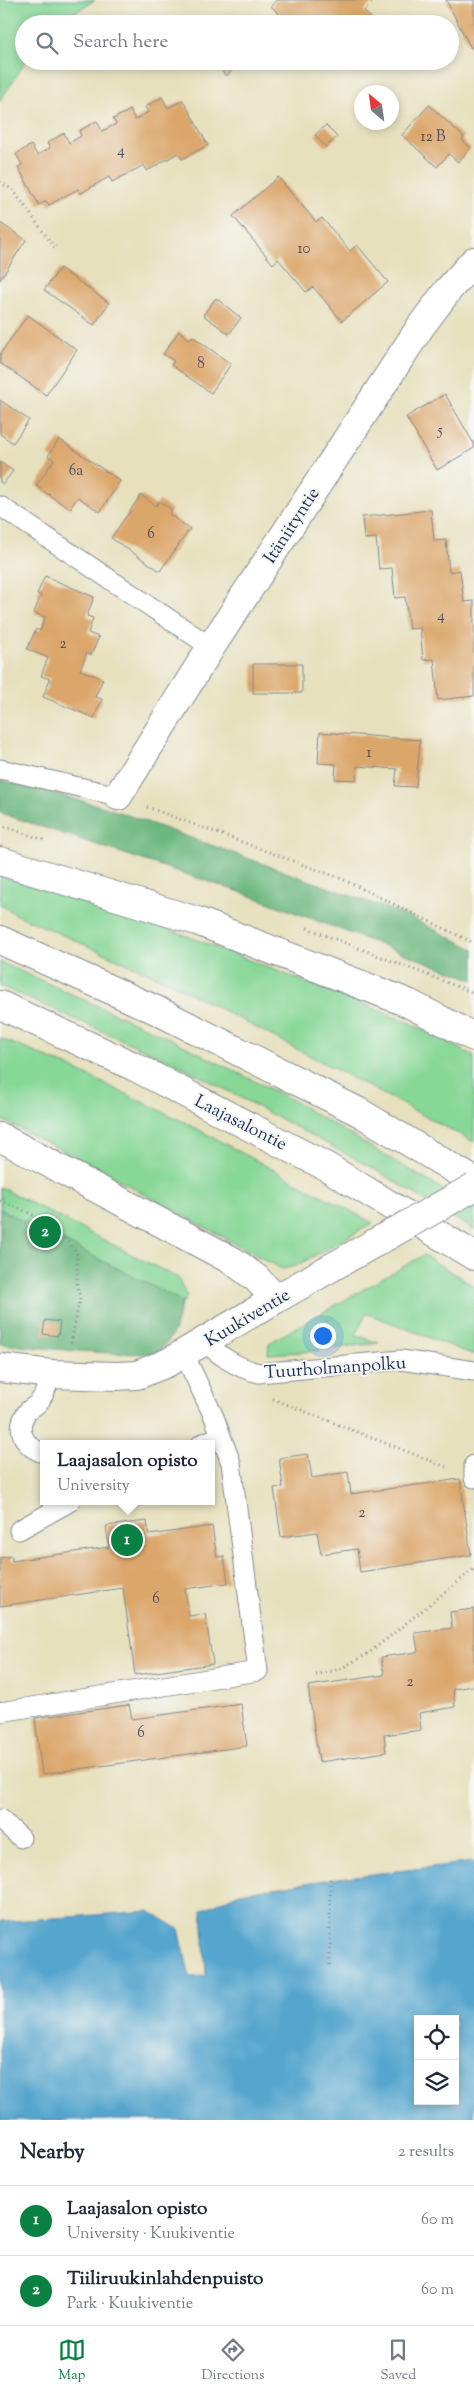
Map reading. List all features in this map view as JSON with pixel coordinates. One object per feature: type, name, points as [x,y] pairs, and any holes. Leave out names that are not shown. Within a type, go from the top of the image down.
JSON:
[{"type":"main road","name":"Itäniityntie","points":[[118,796],[211,647],[421,326],[472,269]]},
{"type":"main road","points":[[0,860],[197,921],[408,1003],[474,1037]]},
{"type":"main road","points":[[0,940],[156,1010],[359,1112],[474,1181]]},
{"type":"main road","name":"Laajasalontie","points":[[0,1005],[133,1066],[327,1166],[474,1256]]},
{"type":"main road","points":[[0,1137],[233,1261],[256,1278],[276,1299]]},
{"type":"main road","name":"Kuukiventie","points":[[0,1368],[60,1374],[116,1376],[138,1375],[154,1370],[474,1187]]},
{"type":"lane","points":[[0,506],[211,647]]},
{"type":"lane","points":[[0,769],[118,796]]},
{"type":"lane","points":[[0,1712],[258,1671],[231,1463],[194,1348]]},
{"type":"lane","name":"Tuurholmanpolku","points":[[194,1348],[222,1358],[242,1369],[259,1373],[401,1360],[474,1371]]},
{"type":"lane","points":[[40,1452],[32,1449],[23,1439],[20,1424],[28,1411],[39,1402],[60,1374]]},
{"type":"lane","points":[[211,1440],[221,1436]]},
{"type":"lane","points":[[474,1465],[474,1478]]},
{"type":"lane","points":[[19,1530],[64,1505]]},
{"type":"lane","points":[[0,1819],[21,1838]]},
{"type":"path","points":[[0,182],[13,190],[55,248]]},
{"type":"path","points":[[118,796],[342,879],[474,943]]},
{"type":"path","points":[[0,1201],[38,1217],[53,1226],[77,1252],[77,1284],[80,1298],[71,1344],[60,1374]]},
{"type":"path","points":[[265,1396],[474,1478]]},
{"type":"path","points":[[316,1675],[340,1669],[369,1653],[474,1569]]},
{"type":"path","points":[[330,1879],[330,1965]]},
{"type":"green space","points":[[0,0],[95,0],[71,15],[15,15],[15,70],[20,70],[0,101]]},
{"type":"green space","points":[[0,780],[105,807],[405,915],[474,949],[474,980],[246,894],[0,813]]},
{"type":"green space","points":[[0,876],[182,934],[408,1022],[474,1056],[474,1142],[169,982],[15,914],[0,904]]},
{"type":"green space","points":[[0,962],[171,1039],[288,1098],[474,1208],[474,1230],[376,1170],[179,1065],[0,986]]},
{"type":"green space","points":[[0,1038],[72,1068],[186,1123],[373,1223],[296,1266],[282,1269],[93,1166],[0,1119]]},
{"type":"green space","points":[[0,1187],[178,1278],[187,1296],[158,1346],[0,1339]]},
{"type":"green space","points":[[0,1209],[182,1301],[172,1336],[164,1347],[158,1351],[131,1354],[0,1344]]},
{"type":"green space","points":[[424,1255],[474,1286],[474,1355],[366,1313],[356,1335],[379,1343],[268,1354],[269,1343]]},
{"type":"water","points":[[474,1862],[474,2120],[0,2120],[0,1922],[149,1911],[179,1929],[190,1977],[206,1976],[202,1910],[240,1893],[338,1878]]},
{"type":"building","points":[[276,0],[369,0],[372,3],[364,11],[368,15],[278,15],[271,6]]},
{"type":"building","points":[[446,0],[474,0],[474,46],[471,48],[459,25],[459,15],[454,15]]},
{"type":"building","points":[[221,70],[233,70],[226,76]]},
{"type":"building","points":[[162,97],[168,108],[183,100],[208,145],[182,159],[178,153],[147,171],[144,165],[112,182],[109,177],[81,193],[78,189],[49,205],[46,201],[39,205],[18,167],[22,165],[16,154],[31,145],[37,155],[50,148],[47,143],[64,133],[69,143],[81,136],[79,131],[97,121],[102,131],[116,124],[113,119],[130,110],[135,120],[148,112],[145,107]]},
{"type":"building","points":[[429,105],[464,137],[462,140],[471,148],[458,162],[449,154],[437,167],[402,135]]},
{"type":"building","points":[[326,125],[337,137],[326,147],[315,135]]},
{"type":"building","points":[[278,177],[316,222],[322,218],[350,251],[357,245],[388,282],[342,321],[313,287],[306,292],[278,259],[273,264],[233,216]]},
{"type":"building","points":[[0,223],[26,240],[0,280]]},
{"type":"building","points":[[60,268],[109,303],[94,325],[44,290]]},
{"type":"building","points":[[216,298],[241,318],[229,334],[203,315]]},
{"type":"building","points":[[28,315],[77,350],[46,395],[0,363],[0,354]]},
{"type":"building","points":[[179,331],[189,339],[192,336],[231,364],[211,393],[171,365],[174,361],[163,354]]},
{"type":"building","points":[[445,394],[474,444],[474,448],[437,470],[406,417]]},
{"type":"building","points":[[0,400],[29,420],[13,443],[0,434]]},
{"type":"building","points":[[59,439],[120,481],[100,512],[78,497],[70,509],[36,486],[54,460],[48,456]]},
{"type":"building","points":[[0,462],[13,471],[3,484],[0,482]]},
{"type":"building","points":[[141,495],[156,506],[159,501],[172,510],[169,514],[190,529],[160,571],[111,538]]},
{"type":"building","points":[[431,510],[434,541],[446,540],[449,572],[460,570],[464,602],[474,601],[474,696],[438,700],[434,659],[423,660],[420,628],[409,629],[405,597],[395,598],[392,568],[379,569],[376,538],[364,539],[362,517]]},
{"type":"building","points":[[45,576],[94,597],[87,616],[93,618],[88,633],[99,637],[91,655],[87,653],[80,670],[103,679],[95,697],[102,699],[94,718],[43,697],[50,679],[41,676],[48,658],[27,649],[36,629],[40,631],[45,617],[34,613],[41,595],[37,594]]},
{"type":"building","points":[[253,664],[302,664],[302,693],[253,693]]},
{"type":"building","points":[[320,732],[420,740],[416,787],[395,786],[397,769],[357,766],[356,780],[335,779],[336,764],[318,763]]},
{"type":"building","points":[[45,1320],[60,1322],[58,1336],[43,1334]]},
{"type":"building","points":[[308,1454],[312,1478],[348,1472],[351,1494],[460,1479],[471,1555],[360,1572],[357,1549],[321,1554],[317,1532],[281,1537],[274,1488],[283,1487],[279,1458]]},
{"type":"building","points":[[147,1521],[149,1535],[212,1526],[217,1557],[224,1556],[228,1583],[185,1589],[189,1616],[205,1614],[213,1664],[135,1675],[123,1588],[0,1606],[0,1558],[12,1556],[12,1561],[109,1547],[106,1526]]},
{"type":"building","points":[[474,1609],[474,1686],[453,1689],[455,1707],[419,1713],[421,1730],[384,1735],[386,1752],[319,1762],[308,1686],[384,1675],[381,1657],[418,1652],[415,1633],[452,1628],[450,1612]]},
{"type":"building","points":[[241,1704],[247,1746],[42,1774],[35,1718],[129,1705],[132,1719]]},
{"type":"place","name":"Tiiliruukinlahdenpuisto","points":[[45,1232]]},
{"type":"place","name":"Laajasalon opisto","points":[[127,1540]]}]
